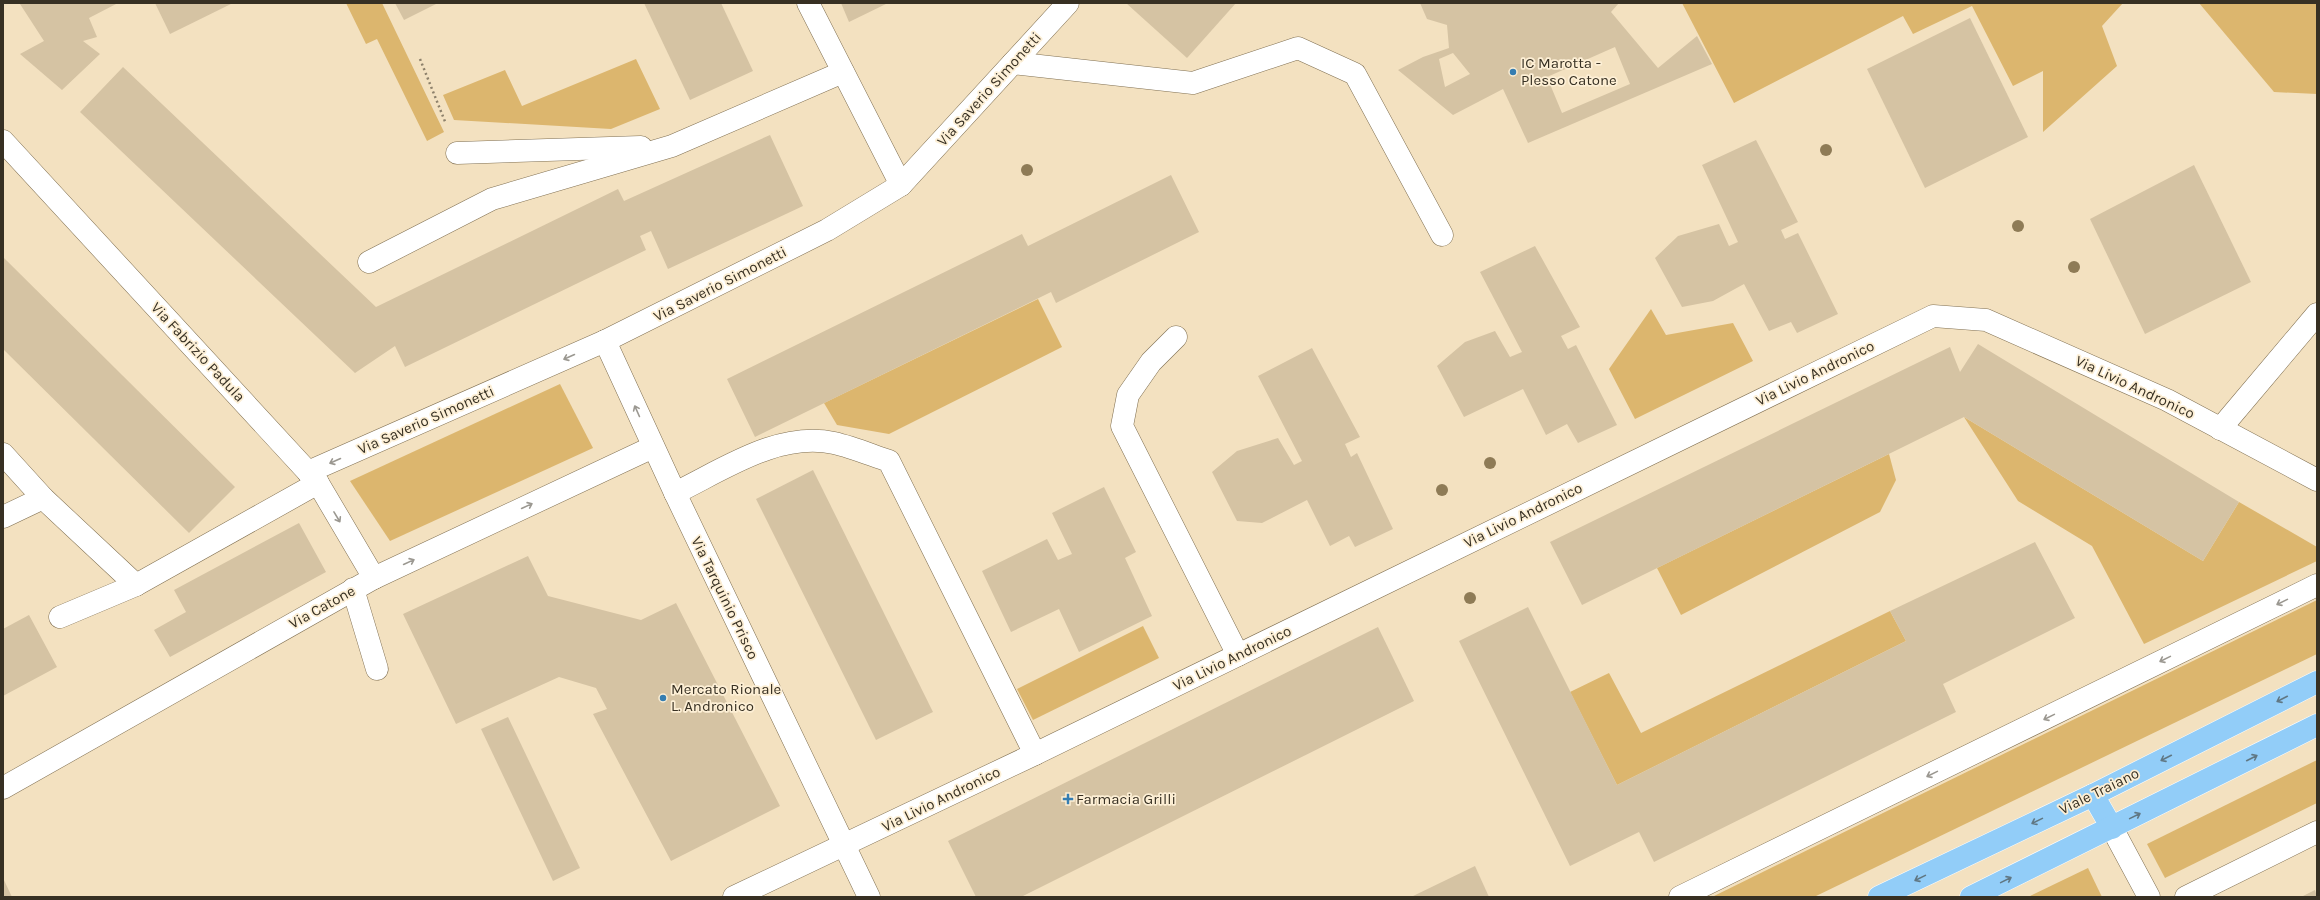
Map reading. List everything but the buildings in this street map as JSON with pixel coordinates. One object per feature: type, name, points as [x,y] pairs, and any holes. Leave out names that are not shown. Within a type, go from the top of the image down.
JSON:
[{"type":"main road","name":"Viale Traiano","points":[[1879,897],[2093,794],[2317,682]]},
{"type":"main road","points":[[1971,897],[2317,725]]},
{"type":"main road","points":[[2093,794],[2112,828]]},
{"type":"street","points":[[808,3],[901,185]]},
{"type":"street","name":"Via Saverio Simonetti","points":[[60,617],[136,585],[313,478],[605,341],[827,230],[901,185],[1068,3]]},
{"type":"street","points":[[1013,63],[1193,83],[1298,48],[1355,74],[1442,235]]},
{"type":"street","points":[[369,262],[492,199],[672,146],[843,72]]},
{"type":"street","name":"Via Fabrizio Padula","points":[[3,140],[313,478],[374,578]]},
{"type":"street","points":[[457,153],[672,146]]},
{"type":"street","points":[[2220,429],[2317,314]]},
{"type":"street","name":"Via Livio Andronico","points":[[734,897],[1034,754],[1933,316],[1986,320],[2167,400],[2317,480]]},
{"type":"street","points":[[1176,337],[1152,362],[1128,395],[1122,426],[1238,655]]},
{"type":"street","name":"Via Tarquinio Prisco","points":[[605,341],[653,447],[869,897]]},
{"type":"street","points":[[675,493],[760,451],[797,441],[834,442],[889,461],[1034,754]]},
{"type":"street","name":"Via Catone","points":[[3,788],[353,589],[653,447]]},
{"type":"street","points":[[3,454],[42,498],[136,585]]},
{"type":"street","points":[[3,517],[42,498]]},
{"type":"street","points":[[1680,897],[2317,585]]},
{"type":"street","points":[[353,589],[377,669]]},
{"type":"street","points":[[2112,828],[2149,897]]},
{"type":"street","points":[[2186,897],[2317,832]]},
{"type":"path","points":[[420,59],[457,153]]},
{"type":"shaded area","points":[[346,3],[382,3],[444,132],[427,141],[377,39],[366,44]]},
{"type":"shaded area","points":[[1682,3],[2123,3],[2102,26],[2117,66],[2043,132],[2043,71],[2013,86],[1972,6],[1913,34],[1903,16],[1734,103]]},
{"type":"shaded area","points":[[2199,3],[2317,3],[2317,94],[2274,92]]},
{"type":"shaded area","points":[[636,59],[660,109],[611,129],[454,120],[443,95],[505,70],[522,106]]},
{"type":"shaded area","points":[[1038,299],[1062,347],[889,434],[837,425],[824,403]]},
{"type":"shaded area","points":[[1651,309],[1666,335],[1733,323],[1753,361],[1635,419],[1609,369]]},
{"type":"shaded area","points":[[560,384],[593,448],[390,541],[350,481]]},
{"type":"shaded area","points":[[1964,417],[2203,561],[2239,502],[2317,547],[2317,561],[2144,644],[2092,546],[2018,501]]},
{"type":"shaded area","points":[[1889,454],[1896,480],[1880,512],[1681,615],[1657,568]]},
{"type":"shaded area","points":[[2317,600],[2317,654],[1814,897],[1712,897]]},
{"type":"shaded area","points":[[1890,611],[1906,641],[1617,785],[1570,692],[1609,673],[1641,733]]},
{"type":"shaded area","points":[[1143,626],[1159,658],[1033,720],[1017,689]]},
{"type":"shaded area","points":[[2317,760],[2317,803],[2165,878],[2147,844]]},
{"type":"shaded area","points":[[2088,868],[2102,897],[2028,897]]},
{"type":"place","name":"IC Marotta - Plesso Catone","points":[[1513,72]]},
{"type":"place","name":"Mercato Rionale L. Andronico","points":[[663,698]]},
{"type":"place","name":"Farmacia Grilli","points":[[1068,799]]}]
